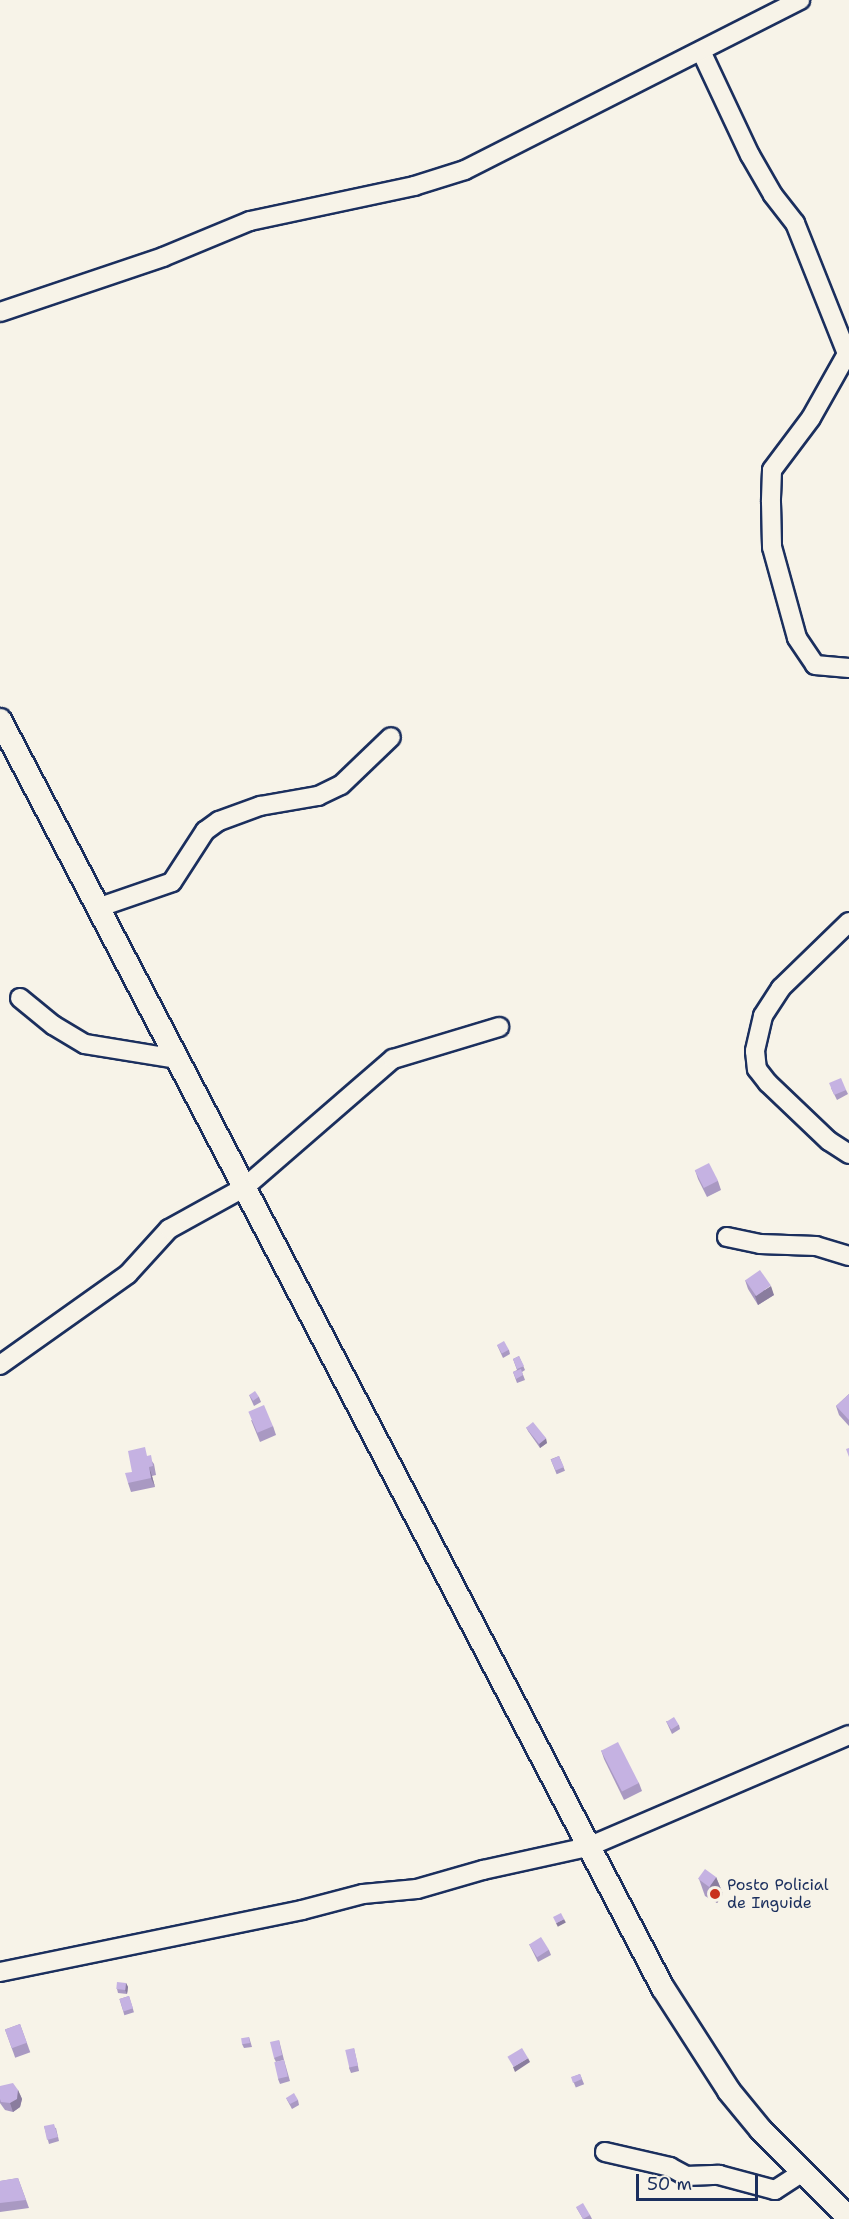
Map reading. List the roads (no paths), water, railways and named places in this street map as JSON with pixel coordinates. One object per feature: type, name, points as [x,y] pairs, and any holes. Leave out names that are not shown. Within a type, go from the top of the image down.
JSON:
[{"type":"street","points":[[0,312],[183,249],[250,221],[414,186],[465,170],[800,0]]},
{"type":"street","points":[[701,51],[750,155],[773,195],[795,224],[847,354],[811,418],[772,470],[771,502],[772,547],[797,638],[815,665],[849,668]]},
{"type":"street","points":[[2,730],[100,907],[588,1847],[699,2047],[742,2107],[849,2218]]},
{"type":"street","points":[[100,907],[172,882],[205,831],[219,821],[260,806],[318,796],[342,785],[391,737]]},
{"type":"street","points":[[849,922],[782,988],[763,1016],[755,1051],[757,1069],[768,1083],[829,1141],[849,1154]]},
{"type":"street","points":[[20,998],[53,1025],[85,1044],[178,1059]]},
{"type":"street","points":[[0,1365],[128,1274],[169,1229],[245,1187],[393,1059],[499,1027]]},
{"type":"street","points":[[727,1237],[760,1244],[816,1246],[849,1256]]},
{"type":"street","points":[[0,1972],[302,1910],[363,1894],[417,1889],[483,1870],[588,1847],[849,1735]]},
{"type":"street","points":[[605,2152],[670,2167],[686,2176],[719,2175],[775,2190],[803,2172]]},
{"type":"place","name":"Posto Policial de Inguide","points":[[715,1894]]}]
